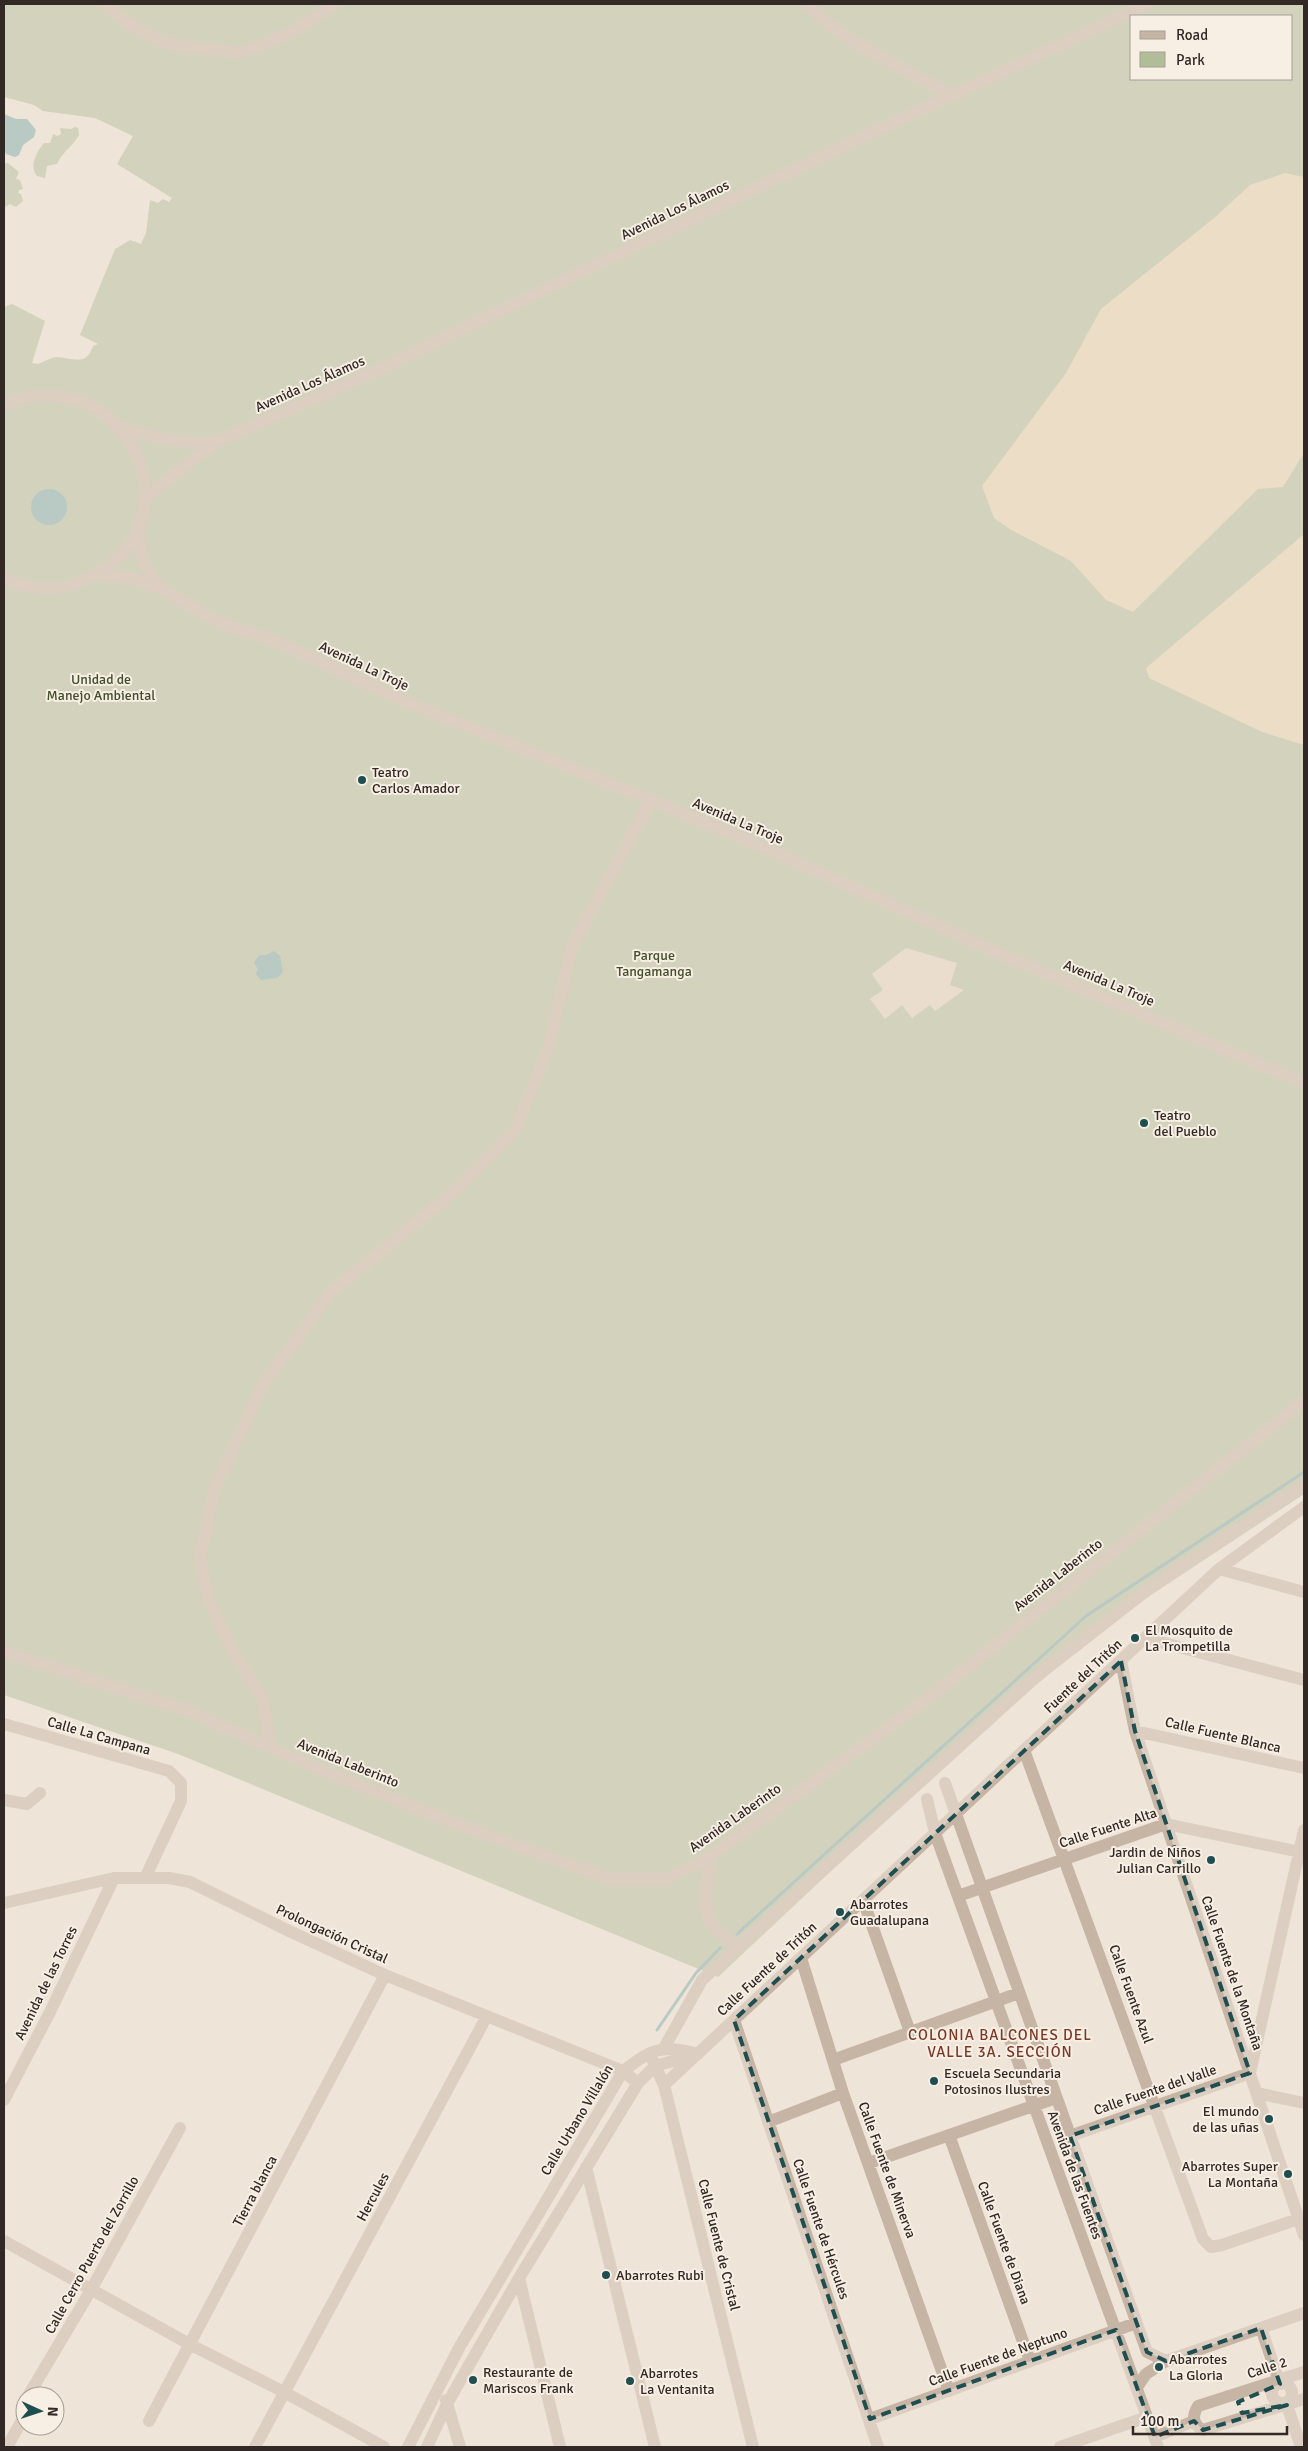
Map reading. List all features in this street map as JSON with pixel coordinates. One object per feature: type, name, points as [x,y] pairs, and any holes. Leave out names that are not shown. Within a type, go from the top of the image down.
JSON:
[{"type":"street","points":[[104,4],[130,24],[160,40],[178,46],[240,53],[293,32],[335,4]]},
{"type":"street","points":[[806,4],[824,22],[951,95]]},
{"type":"street","name":"Avenida Los Álamos","points":[[144,501],[164,482],[216,442],[369,374],[951,95],[1146,4]]},
{"type":"street","points":[[4,406],[11,402],[43,394],[76,398],[100,410],[121,428],[135,449],[143,474],[144,501],[138,526],[122,554],[98,574],[69,586],[38,588],[4,577]]},
{"type":"street","name":"Avenida Los Álamos","points":[[121,428],[149,438],[168,441],[216,442]]},
{"type":"street","name":"Avenida La Troje","points":[[138,526],[143,563],[160,588]]},
{"type":"street","name":"Avenida La Troje","points":[[98,574],[133,579],[160,588],[218,622],[274,640],[399,699],[651,800],[779,854],[1006,956],[1304,1083]]},
{"type":"street","points":[[270,1747],[263,1699],[233,1652],[208,1600],[200,1558],[214,1490],[262,1386],[330,1293],[452,1193],[515,1130],[548,1049],[572,947],[651,800]]},
{"type":"street","name":"Avenida Laberinto","points":[[4,1652],[189,1711],[270,1747],[446,1820],[610,1879],[667,1879],[711,1856],[930,1697],[1304,1401]]},
{"type":"street","points":[[664,2048],[702,1980],[1051,1664],[1146,1591],[1304,1485]]},
{"type":"street","name":"Fuente del Tritón","points":[[955,1815],[1220,1569],[1304,1507]]},
{"type":"street","points":[[1220,1569],[1304,1592]]},
{"type":"street","points":[[1145,1638],[1304,1680]]},
{"type":"street","name":"Calle Fuente de la Montaña","points":[[1120,1661],[1134,1731],[1250,2074],[1301,2218],[1304,2235]]},
{"type":"street","name":"Calle La Campana","points":[[4,1724],[169,1771],[181,1783],[181,1800],[146,1876]]},
{"type":"street","name":"Calle Fuente Blanca","points":[[1134,1731],[1304,1768]]},
{"type":"street","name":"Calle Fuente Azul","points":[[1024,1750],[1156,2105],[1203,2239],[1211,2247],[1222,2246],[1301,2218]]},
{"type":"street","name":"Avenida de las Fuentes","points":[[945,1783],[1147,2352],[1166,2361]]},
{"type":"street","points":[[4,1800],[28,1804],[40,1793]]},
{"type":"street","name":"Avenida de las Fuentes","points":[[927,1799],[935,1833],[1156,2442]]},
{"type":"street","name":"Calle Fuente de Tritón","points":[[664,2085],[955,1815]]},
{"type":"street","name":"Calle Fuente Alta","points":[[958,1896],[1166,1824],[1300,1852]]},
{"type":"street","points":[[1250,2074],[1304,1830]]},
{"type":"street","points":[[711,1856],[707,1882],[707,1912],[711,1923],[738,1948]]},
{"type":"street","name":"Prolongación Cristal","points":[[4,1903],[114,1878],[146,1876],[190,1882],[289,1931],[386,1975],[623,2071],[638,2083]]},
{"type":"street","name":"Avenida de las Torres","points":[[4,2100],[50,2012],[114,1878]]},
{"type":"street","points":[[863,1900],[910,2032]]},
{"type":"street","name":"Calle Fuente de Minerva","points":[[801,1958],[843,2093],[949,2391]]},
{"type":"street","name":"Tierra blanca","points":[[149,2421],[386,1975]]},
{"type":"street","points":[[833,2060],[1019,1993]]},
{"type":"street","name":"Hercules","points":[[255,2447],[487,2016]]},
{"type":"street","name":"Calle Fuente de Hércules","points":[[734,2020],[878,2447]]},
{"type":"street","name":"Calle Urbano Villalón","points":[[408,2447],[459,2348],[623,2071],[649,2052],[664,2048],[679,2049],[698,2054]]},
{"type":"street","name":"Calle Fuente de Cristal","points":[[649,2052],[664,2085],[753,2447]]},
{"type":"street","points":[[427,2447],[448,2402],[586,2167],[638,2083],[655,2066],[698,2054]]},
{"type":"street","name":"Calle Fuente del Valle","points":[[1070,2136],[1250,2074]]},
{"type":"street","points":[[768,2122],[843,2093]]},
{"type":"street","points":[[1257,2093],[1304,2103]]},
{"type":"street","points":[[869,2163],[1056,2098]]},
{"type":"street","name":"Calle Cerro Puerto del Zorrillo","points":[[34,2386],[91,2290],[180,2128]]},
{"type":"street","name":"Calle Fuente de Diana","points":[[949,2135],[1030,2361]]},
{"type":"street","points":[[586,2167],[655,2447]]},
{"type":"street","points":[[4,2241],[191,2345],[284,2392],[384,2447]]},
{"type":"street","points":[[520,2278],[560,2447]]},
{"type":"street","points":[[1137,2387],[1146,2374],[1166,2361],[1304,2313]]},
{"type":"street","name":"Calle Fuente de Neptuno","points":[[870,2419],[1136,2323]]},
{"type":"street","points":[[1261,2328],[1279,2382],[1291,2388],[1291,2398],[1286,2403]]},
{"type":"street","name":"Calle 2","points":[[1194,2422],[1193,2414],[1198,2406],[1279,2382],[1304,2372]]},
{"type":"street","points":[[438,2392],[448,2402],[460,2447]]},
{"type":"street","points":[[1156,2442],[1194,2422],[1197,2427],[1203,2430],[1304,2399]]},
{"type":"street","points":[[1286,2403],[1301,2447]]},
{"type":"street","points":[[1060,2447],[1147,2417]]},
{"type":"street","points":[[7,2447],[15,2433]]},
{"type":"highlighted area","points":[[1121,1661],[1135,1731],[1250,2073],[1070,2136],[1147,2352],[1166,2361],[1261,2328],[1280,2384],[1238,2402],[1242,2413],[1287,2405],[1203,2430],[1194,2421],[1155,2437],[1116,2330],[870,2419],[734,2020]]},
{"type":"green space","name":"Parque Tangamanga","points":[[4,4],[1304,4],[1304,1494],[1119,1616],[980,1731],[718,1977],[178,1754],[4,1695],[4,307],[12,304],[45,321],[32,363],[37,364],[56,357],[78,360],[86,357],[93,346],[98,344],[80,335],[115,249],[130,240],[141,244],[146,233],[150,200],[158,203],[163,199],[169,202],[172,198],[117,164],[133,136],[95,118],[43,111],[34,105],[4,97]]},
{"type":"green space","points":[[60,128],[71,129],[78,128],[79,135],[57,164],[47,166],[45,178],[37,176],[33,168],[34,163],[44,143],[50,143],[53,134],[57,136],[61,134]]},
{"type":"green space","points":[[4,163],[8,163],[19,172],[16,179],[20,180],[23,189],[19,190],[18,193],[21,194],[23,201],[16,207],[10,204],[4,208]]},
{"type":"sand","points":[[1285,173],[1304,177],[1304,453],[1283,487],[1258,489],[1133,612],[1106,600],[1071,561],[1011,530],[994,518],[982,486],[1066,373],[1101,309],[1214,218],[1250,185]]},
{"type":"sand","points":[[1304,534],[1304,745],[1262,732],[1149,678],[1146,668]]},
{"type":"shaded area","points":[[906,948],[957,963],[950,985],[964,990],[935,1011],[930,1005],[912,1018],[902,1005],[885,1019],[870,999],[883,990],[872,974]]},
{"type":"water","points":[[4,114],[16,119],[27,119],[36,130],[34,137],[23,145],[19,155],[15,157],[6,154],[4,150]]},
{"type":"water","points":[[49,489],[61,495],[67,507],[61,519],[49,525],[37,519],[31,507],[37,495]]},
{"type":"water","points":[[274,951],[280,956],[283,972],[277,978],[261,980],[256,974],[258,969],[254,963],[259,955],[266,955]]},
{"type":"waterway","points":[[737,1934],[1086,1616],[1304,1472]]},
{"type":"waterway","points":[[657,2030],[696,1973],[720,1948]]},
{"type":"place","name":"Teatro Carlos Amador","points":[[362,780]]},
{"type":"place","name":"Teatro del Pueblo","points":[[1144,1123]]},
{"type":"place","name":"El Mosquito de La Trompetilla","points":[[1135,1638]]},
{"type":"place","name":"Jardin de Niños Julian Carrillo","points":[[1211,1860]]},
{"type":"place","name":"Abarrotes Guadalupana","points":[[840,1912]]},
{"type":"place","name":"Escuela Secundaria Potosinos Ilustres","points":[[934,2081]]},
{"type":"place","name":"El mundo de las uñas","points":[[1269,2119]]},
{"type":"place","name":"Abarrotes Super La Montaña","points":[[1288,2174]]},
{"type":"place","name":"Abarrotes Rubi","points":[[606,2275]]},
{"type":"place","name":"Abarrotes La Gloria","points":[[1159,2367]]},
{"type":"place","name":"Restaurante de Mariscos Frank","points":[[473,2380]]},
{"type":"place","name":"Abarrotes La Ventanita","points":[[630,2381]]},
{"type":"district","name":"COLONIA BALCONES DEL VALLE 3A. SECCIÓN","points":[[1000,2044]]},
{"type":"park label","name":"Unidad de Manejo Ambiental","points":[[101,688]]}]
